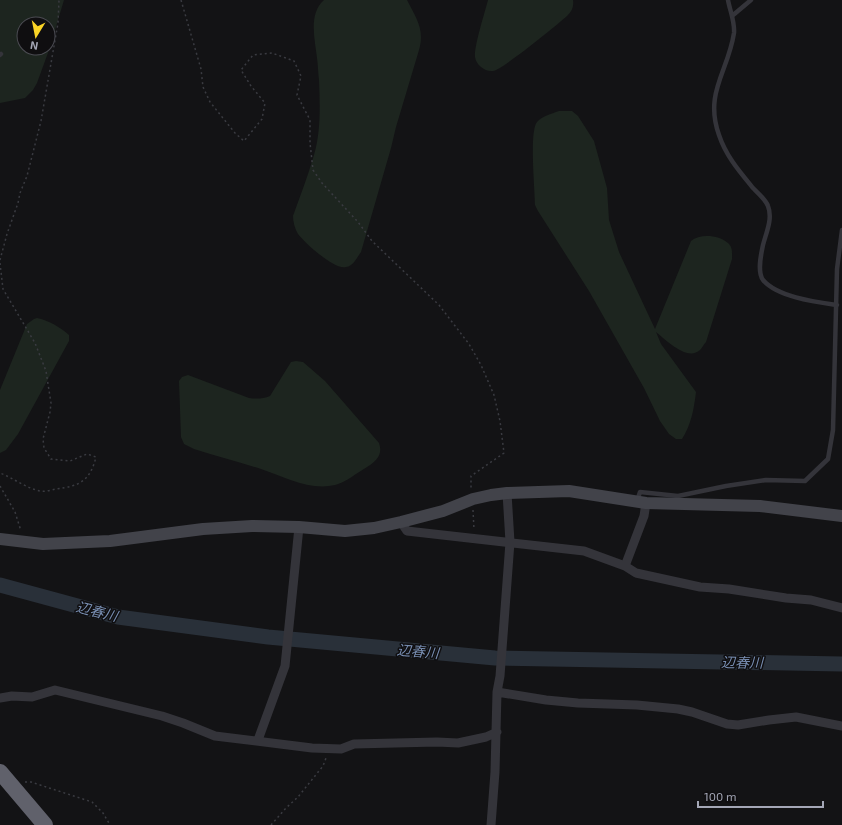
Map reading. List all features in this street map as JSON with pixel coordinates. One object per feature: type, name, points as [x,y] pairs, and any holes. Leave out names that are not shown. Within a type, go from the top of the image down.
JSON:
[{"type":"highway","points":[[0,772],[45,825]]},
{"type":"street","points":[[0,539],[43,544],[110,541],[203,529],[252,526],[299,527],[345,531],[374,528],[443,511],[472,494],[569,490],[641,502],[760,506],[842,516]]},
{"type":"street","points":[[491,825],[496,772],[497,692],[500,676],[510,542],[507,493]]},
{"type":"street","points":[[625,566],[644,516],[641,502]]},
{"type":"street","points":[[401,522],[407,531],[584,551],[625,566],[636,574],[700,587],[729,589],[786,598],[811,600],[842,608]]},
{"type":"street","points":[[258,740],[286,666],[299,527]]},
{"type":"street","points":[[0,698],[12,696],[32,697],[55,690],[162,716],[215,736],[258,740],[312,748],[341,749],[354,744],[437,742],[458,743],[486,737],[497,732]]},
{"type":"street","points":[[497,692],[546,700],[578,703],[637,705],[678,709],[692,712],[727,724],[738,725],[796,717],[842,726]]},
{"type":"lane","points":[[728,0],[734,31],[729,56],[716,89],[713,109],[718,134],[727,154],[737,169],[768,206],[770,216],[768,233],[763,245],[759,265],[762,280],[776,290],[791,296],[837,304]]},
{"type":"lane","points":[[732,16],[751,0]]},
{"type":"lane","points":[[641,502],[640,492],[678,496],[726,486],[766,480],[805,481],[828,459],[834,430],[837,269],[842,230]]},
{"type":"path","points":[[0,473],[13,478],[28,487],[42,491],[67,488],[85,481],[93,469],[96,457],[88,454],[70,461],[51,459],[44,448],[43,439],[51,402],[46,371],[36,343],[3,288],[0,262],[7,234],[27,176],[41,121],[58,24],[59,0]]},
{"type":"path","points":[[181,0],[201,68],[203,87],[210,102],[244,141],[262,119],[265,103],[251,86],[241,70],[253,55],[272,53],[294,61],[301,76],[297,95],[310,120],[310,143],[314,170],[322,183],[358,222],[372,241],[439,305],[469,344],[481,365],[494,395],[500,421],[504,453],[471,476],[475,538]]},
{"type":"path","points":[[0,486],[15,512],[21,531],[15,541]]},
{"type":"path","points":[[271,825],[298,797],[324,766],[329,749]]},
{"type":"path","points":[[16,790],[25,782],[31,782],[92,802],[103,813],[110,825]]},
{"type":"shaded area","points":[[0,0],[64,0],[56,27],[56,16],[16,16],[16,56],[47,56],[37,83],[33,90],[25,98],[0,103]]},
{"type":"shaded area","points":[[324,0],[407,0],[419,24],[421,36],[421,43],[361,252],[353,263],[346,267],[341,267],[327,260],[307,243],[298,234],[293,218],[312,163],[318,137],[320,118],[318,63],[314,35],[314,20],[319,6]]},
{"type":"shaded area","points":[[488,0],[573,0],[573,7],[567,16],[518,56],[498,69],[490,71],[479,65],[475,57],[478,37]]},
{"type":"shaded area","points":[[559,111],[572,111],[578,116],[594,141],[607,188],[609,220],[619,252],[655,329],[691,241],[695,238],[710,236],[720,238],[731,246],[732,259],[706,342],[701,349],[695,353],[683,351],[670,344],[656,332],[661,344],[696,392],[692,417],[682,439],[676,439],[669,434],[660,421],[644,388],[589,291],[535,205],[533,137],[535,128],[537,122],[541,118]]},
{"type":"shaded area","points":[[37,318],[50,322],[62,329],[69,335],[69,341],[18,434],[6,450],[0,453],[0,390],[27,324]]},
{"type":"shaded area","points":[[291,362],[303,362],[325,381],[379,443],[380,454],[371,465],[339,484],[326,486],[307,485],[261,469],[194,449],[184,444],[181,437],[179,381],[182,377],[188,375],[249,398],[257,399],[270,396]]},
{"type":"waterway","name":"辺春川","points":[[0,585],[118,617],[268,637],[495,658],[842,664]]}]
